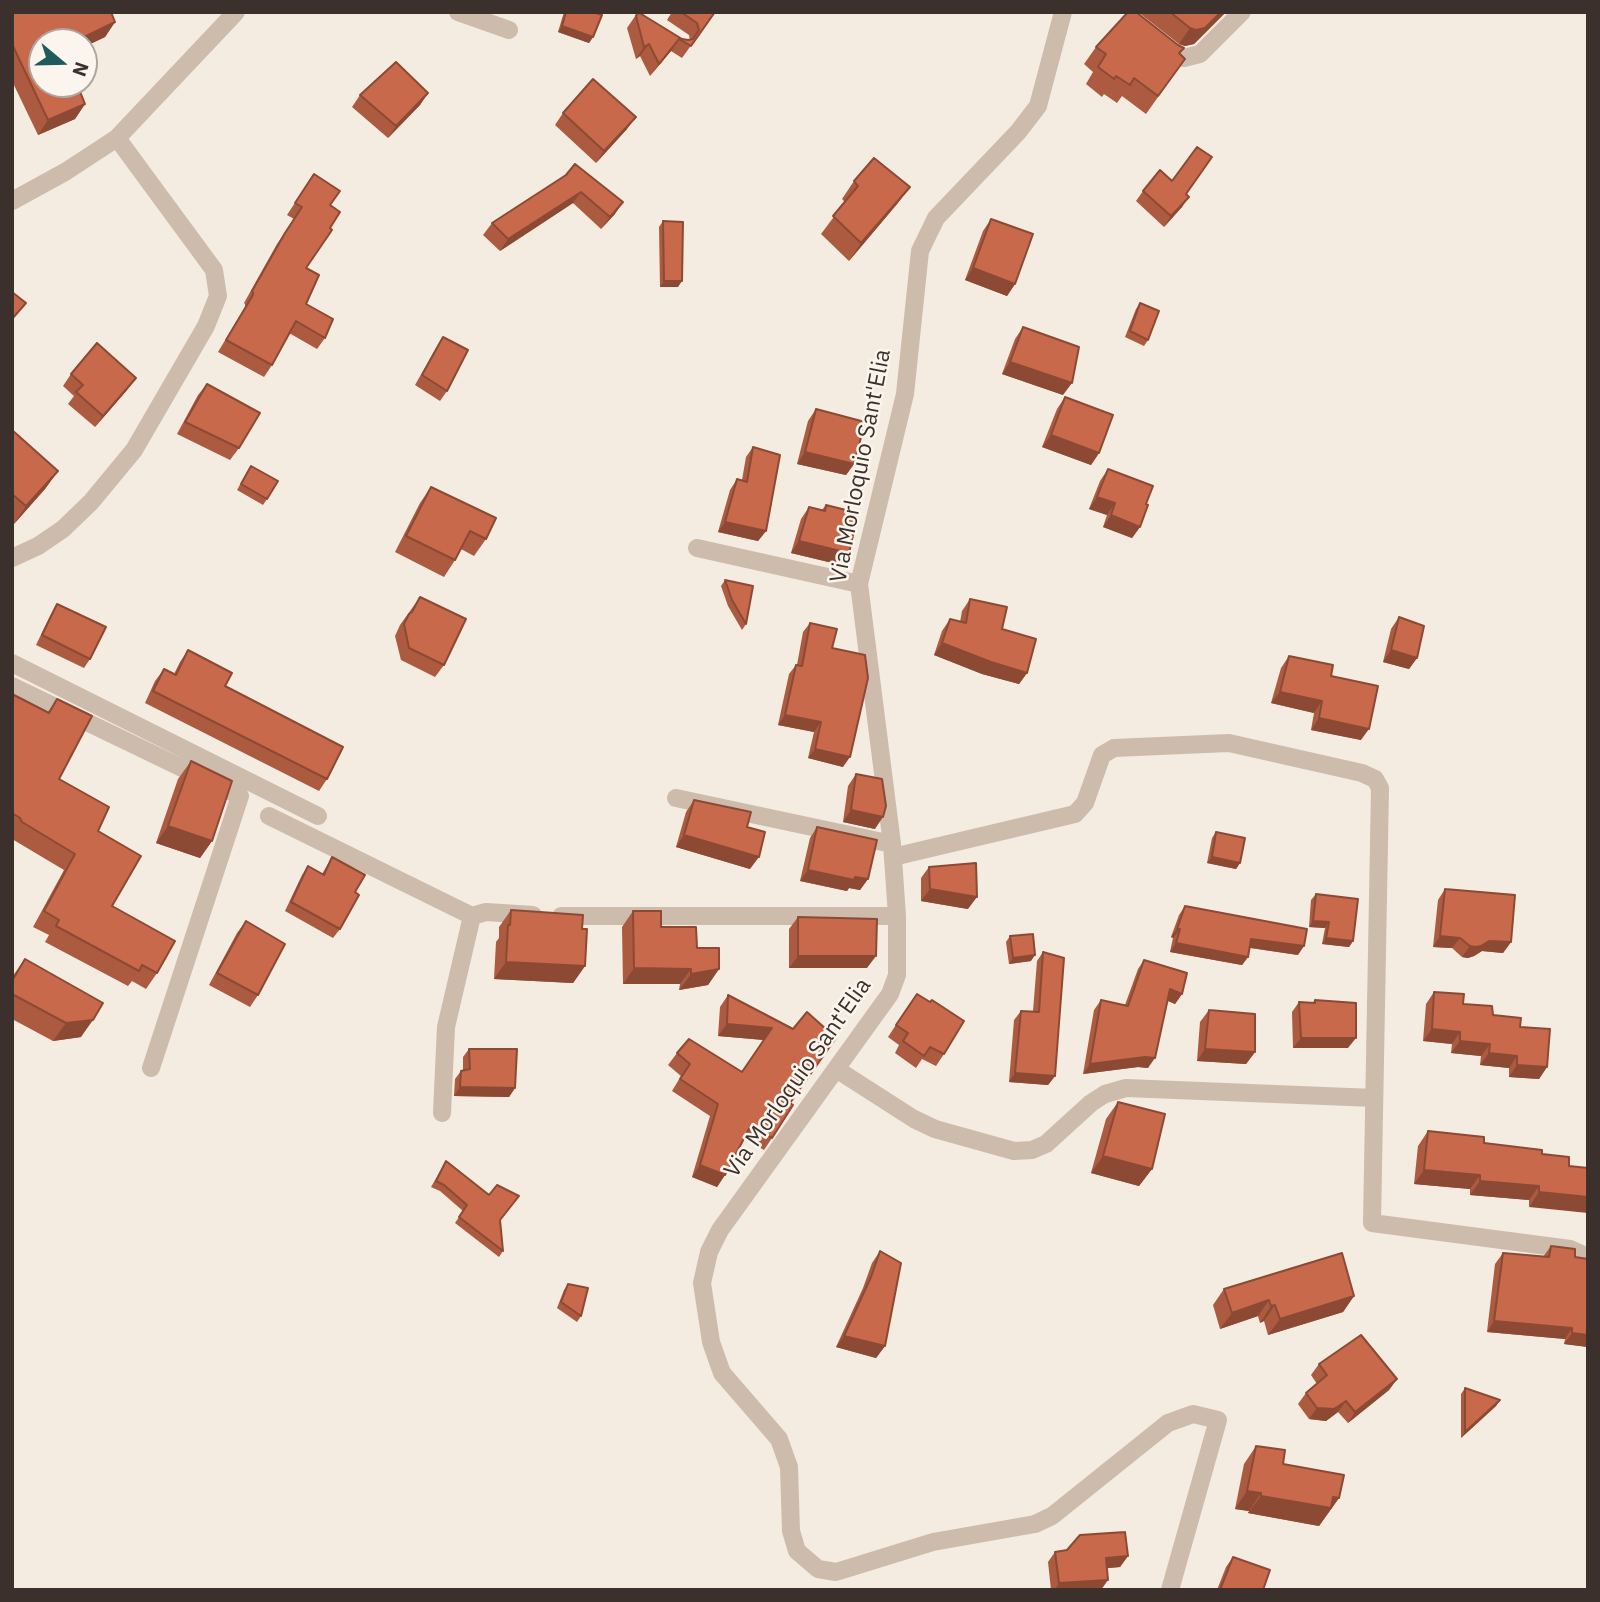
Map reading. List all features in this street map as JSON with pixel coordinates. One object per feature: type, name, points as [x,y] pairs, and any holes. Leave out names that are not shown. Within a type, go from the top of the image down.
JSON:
[{"type":"street","points":[[12,201],[65,172],[117,138],[236,12]]},
{"type":"street","points":[[458,12],[509,30]]},
{"type":"street","name":"Via Morloquio Sant'Elia","points":[[1063,12],[1038,106],[1018,132],[936,218],[920,251],[905,394],[859,584],[892,851],[897,916],[897,975],[890,994],[720,1230],[709,1252],[702,1283],[711,1342],[722,1373],[779,1439],[789,1467],[791,1531],[797,1551],[818,1569],[836,1572],[933,1542],[1035,1524],[1052,1516],[1168,1423],[1194,1414],[1218,1420],[1170,1590]]},
{"type":"street","points":[[1151,37],[1172,54],[1184,58],[1200,54],[1242,12]]},
{"type":"street","points":[[12,558],[38,546],[64,529],[91,502],[134,450],[206,326],[218,296],[214,270],[117,138]]},
{"type":"street","points":[[696,548],[859,584]]},
{"type":"street","points":[[12,663],[318,816]]},
{"type":"street","points":[[12,686],[240,796],[150,1068]]},
{"type":"street","points":[[676,798],[892,851],[1075,814],[1085,803],[1102,755],[1114,748],[1229,743],[1362,773],[1376,779],[1380,788],[1373,1223],[1570,1250],[1588,1257]]},
{"type":"street","points":[[269,816],[472,916],[486,912],[552,916],[897,916]]},
{"type":"street","points":[[442,1113],[446,1027],[472,916]]},
{"type":"street","points":[[836,1069],[934,1129],[1014,1151],[1031,1150],[1046,1144],[1091,1103],[1105,1094],[1126,1088],[1374,1098]]},
{"type":"building","points":[[12,12],[111,12],[115,22],[98,30],[98,28],[28,28],[28,78],[12,44]]},
{"type":"building","points":[[566,12],[593,12],[602,15],[593,37],[562,26]]},
{"type":"building","points":[[638,12],[688,40],[693,39],[699,30],[697,23],[681,12],[715,12],[691,46],[679,39],[659,64],[649,44],[644,47],[636,16]]},
{"type":"building","points":[[1128,12],[1136,12],[1184,48],[1179,53],[1185,59],[1158,96],[1134,78],[1130,85],[1116,76],[1114,79],[1098,67],[1106,54],[1096,47]]},
{"type":"building","points":[[1170,12],[1221,12],[1205,28],[1196,30]]},
{"type":"building","points":[[396,62],[428,93],[396,126],[360,95]]},
{"type":"building","points":[[593,79],[636,117],[604,151],[563,113]]},
{"type":"building","points":[[38,98],[83,98],[85,104],[48,120]]},
{"type":"building","points":[[1197,147],[1212,157],[1186,194],[1189,197],[1171,216],[1143,191],[1160,170],[1172,181]]},
{"type":"building","points":[[874,158],[910,187],[861,243],[833,216],[858,186],[854,181]]},
{"type":"building","points":[[575,164],[623,202],[610,217],[581,192],[508,239],[492,223],[566,175]]},
{"type":"building","points":[[314,174],[340,191],[330,205],[340,212],[330,228],[332,230],[306,268],[319,275],[306,304],[333,319],[325,338],[296,321],[272,365],[226,340],[302,207],[295,203]]},
{"type":"building","points":[[991,219],[1033,234],[1015,284],[973,268]]},
{"type":"building","points":[[663,221],[683,222],[682,281],[664,281]]},
{"type":"building","points":[[12,292],[26,303],[12,319]]},
{"type":"building","points":[[1140,303],[1159,311],[1148,340],[1130,331]]},
{"type":"building","points":[[1023,327],[1079,347],[1072,383],[1010,362]]},
{"type":"building","points":[[443,337],[468,350],[447,391],[422,375]]},
{"type":"building","points":[[97,343],[136,378],[103,416],[76,392],[83,385],[71,374]]},
{"type":"building","points":[[207,384],[260,413],[239,448],[185,422]]},
{"type":"building","points":[[1065,397],[1113,415],[1099,453],[1051,435]]},
{"type":"building","points":[[816,409],[865,422],[854,464],[805,452]]},
{"type":"building","points":[[12,430],[58,471],[26,506],[12,494]]},
{"type":"building","points":[[753,447],[780,455],[766,531],[725,522],[737,479],[747,482]]},
{"type":"building","points":[[251,466],[278,481],[267,499],[241,484]]},
{"type":"building","points":[[1108,469],[1153,486],[1140,527],[1111,515],[1115,503],[1097,497]]},
{"type":"building","points":[[431,487],[496,518],[486,539],[470,531],[455,560],[406,536]]},
{"type":"building","points":[[826,505],[858,513],[849,553],[799,541],[809,507],[825,511]]},
{"type":"building","points":[[725,580],[753,586],[746,624],[732,600]]},
{"type":"building","points":[[420,597],[466,619],[444,665],[409,648],[404,624]]},
{"type":"building","points":[[970,599],[1007,607],[1002,629],[1036,639],[1027,673],[942,643],[950,619],[966,623]]},
{"type":"building","points":[[57,604],[106,627],[90,659],[42,635]]},
{"type":"building","points":[[1399,617],[1424,626],[1417,658],[1391,650]]},
{"type":"building","points":[[810,623],[837,629],[832,648],[865,655],[868,678],[850,757],[815,749],[821,722],[785,715],[796,665],[802,666]]},
{"type":"building","points":[[188,650],[232,673],[225,686],[343,747],[327,779],[153,691],[164,669],[176,675]]},
{"type":"building","points":[[1289,656],[1333,665],[1331,676],[1378,686],[1369,729],[1319,718],[1322,701],[1280,692]]},
{"type":"building","points":[[12,694],[49,713],[57,699],[92,716],[59,779],[109,807],[98,831],[141,856],[112,906],[175,941],[157,973],[142,965],[139,971],[56,926],[59,920],[44,911],[75,854],[12,813]]},
{"type":"building","points":[[191,761],[232,781],[212,841],[168,826]]},
{"type":"building","points":[[856,774],[882,779],[886,806],[883,817],[851,810]]},
{"type":"building","points":[[694,800],[751,812],[747,827],[765,832],[759,857],[684,835]]},
{"type":"building","points":[[817,827],[877,840],[868,879],[855,877],[854,880],[808,870]]},
{"type":"building","points":[[1216,832],[1245,838],[1240,863],[1212,857]]},
{"type":"building","points":[[332,857],[365,875],[355,892],[359,895],[340,929],[291,902],[308,866],[324,875]]},
{"type":"building","points":[[976,863],[977,897],[930,889],[929,867]]},
{"type":"building","points":[[1445,889],[1515,895],[1511,942],[1489,941],[1475,947],[1460,938],[1440,936]]},
{"type":"building","points":[[1316,894],[1358,899],[1353,941],[1326,938],[1329,922],[1313,921]]},
{"type":"building","points":[[1185,906],[1307,929],[1304,946],[1251,939],[1248,957],[1176,943],[1180,929],[1177,929]]},
{"type":"building","points":[[511,910],[583,915],[582,929],[587,929],[585,966],[506,962]]},
{"type":"building","points":[[633,911],[661,911],[661,927],[696,927],[697,948],[719,948],[719,969],[691,974],[691,969],[634,968]]},
{"type":"building","points":[[798,917],[877,919],[876,956],[798,956]]},
{"type":"building","points":[[246,921],[285,944],[258,995],[217,973]]},
{"type":"building","points":[[1033,934],[1035,955],[1013,958],[1010,936]]},
{"type":"building","points":[[1043,952],[1064,958],[1055,1076],[1015,1073],[1021,1011],[1039,1012]]},
{"type":"building","points":[[25,959],[103,1003],[93,1020],[66,1023],[12,994],[12,981]]},
{"type":"building","points":[[1144,960],[1187,973],[1182,994],[1170,989],[1155,1058],[1090,1064],[1101,1000],[1128,1006]]},
{"type":"building","points":[[1434,992],[1464,994],[1463,1004],[1492,1006],[1493,1015],[1521,1018],[1520,1027],[1550,1029],[1547,1067],[1517,1065],[1517,1056],[1489,1053],[1490,1044],[1460,1041],[1460,1032],[1432,1029]]},
{"type":"building","points":[[917,994],[930,1002],[932,1000],[964,1021],[944,1054],[930,1047],[924,1056],[903,1041],[908,1033],[896,1025]]},
{"type":"building","points":[[728,995],[793,1029],[807,1012],[836,1038],[790,1103],[793,1105],[772,1138],[751,1125],[725,1175],[700,1165],[718,1104],[680,1079],[690,1064],[677,1053],[689,1039],[742,1072],[772,1028],[727,1024]]},
{"type":"building","points":[[1315,1000],[1356,1003],[1356,1038],[1301,1038],[1299,1002],[1315,1003]]},
{"type":"building","points":[[1209,1010],[1255,1014],[1255,1052],[1205,1049]]},
{"type":"building","points":[[469,1049],[517,1049],[515,1088],[460,1087],[461,1071],[470,1069]]},
{"type":"building","points":[[1118,1102],[1165,1114],[1152,1169],[1103,1156]]},
{"type":"building","points":[[1428,1131],[1484,1137],[1484,1143],[1542,1150],[1542,1154],[1569,1157],[1569,1166],[1588,1168],[1588,1197],[1539,1192],[1539,1186],[1480,1181],[1480,1175],[1424,1170]]},
{"type":"building","points":[[446,1161],[489,1195],[497,1185],[519,1196],[500,1220],[503,1251],[459,1217],[467,1205],[436,1181]]},
{"type":"building","points":[[1551,1246],[1575,1249],[1575,1257],[1588,1259],[1588,1335],[1572,1333],[1572,1328],[1494,1321],[1503,1253],[1549,1257]]},
{"type":"building","points":[[880,1251],[901,1263],[885,1346],[844,1336]]},
{"type":"building","points":[[1342,1253],[1354,1296],[1280,1319],[1275,1305],[1271,1306],[1269,1300],[1232,1313],[1224,1289]]},
{"type":"building","points":[[568,1284],[588,1288],[581,1316],[561,1302]]},
{"type":"building","points":[[1361,1335],[1397,1379],[1355,1412],[1346,1401],[1334,1409],[1317,1408],[1306,1393],[1327,1375],[1319,1364]]},
{"type":"building","points":[[1465,1388],[1500,1400],[1465,1432]]},
{"type":"building","points":[[1256,1446],[1285,1450],[1283,1464],[1344,1475],[1339,1498],[1333,1497],[1331,1508],[1261,1496],[1261,1493],[1247,1491]]},
{"type":"building","points":[[1125,1532],[1128,1556],[1106,1558],[1108,1580],[1059,1583],[1055,1552],[1067,1550],[1080,1535]]},
{"type":"building","points":[[1233,1557],[1270,1570],[1263,1590],[1220,1590]]}]
